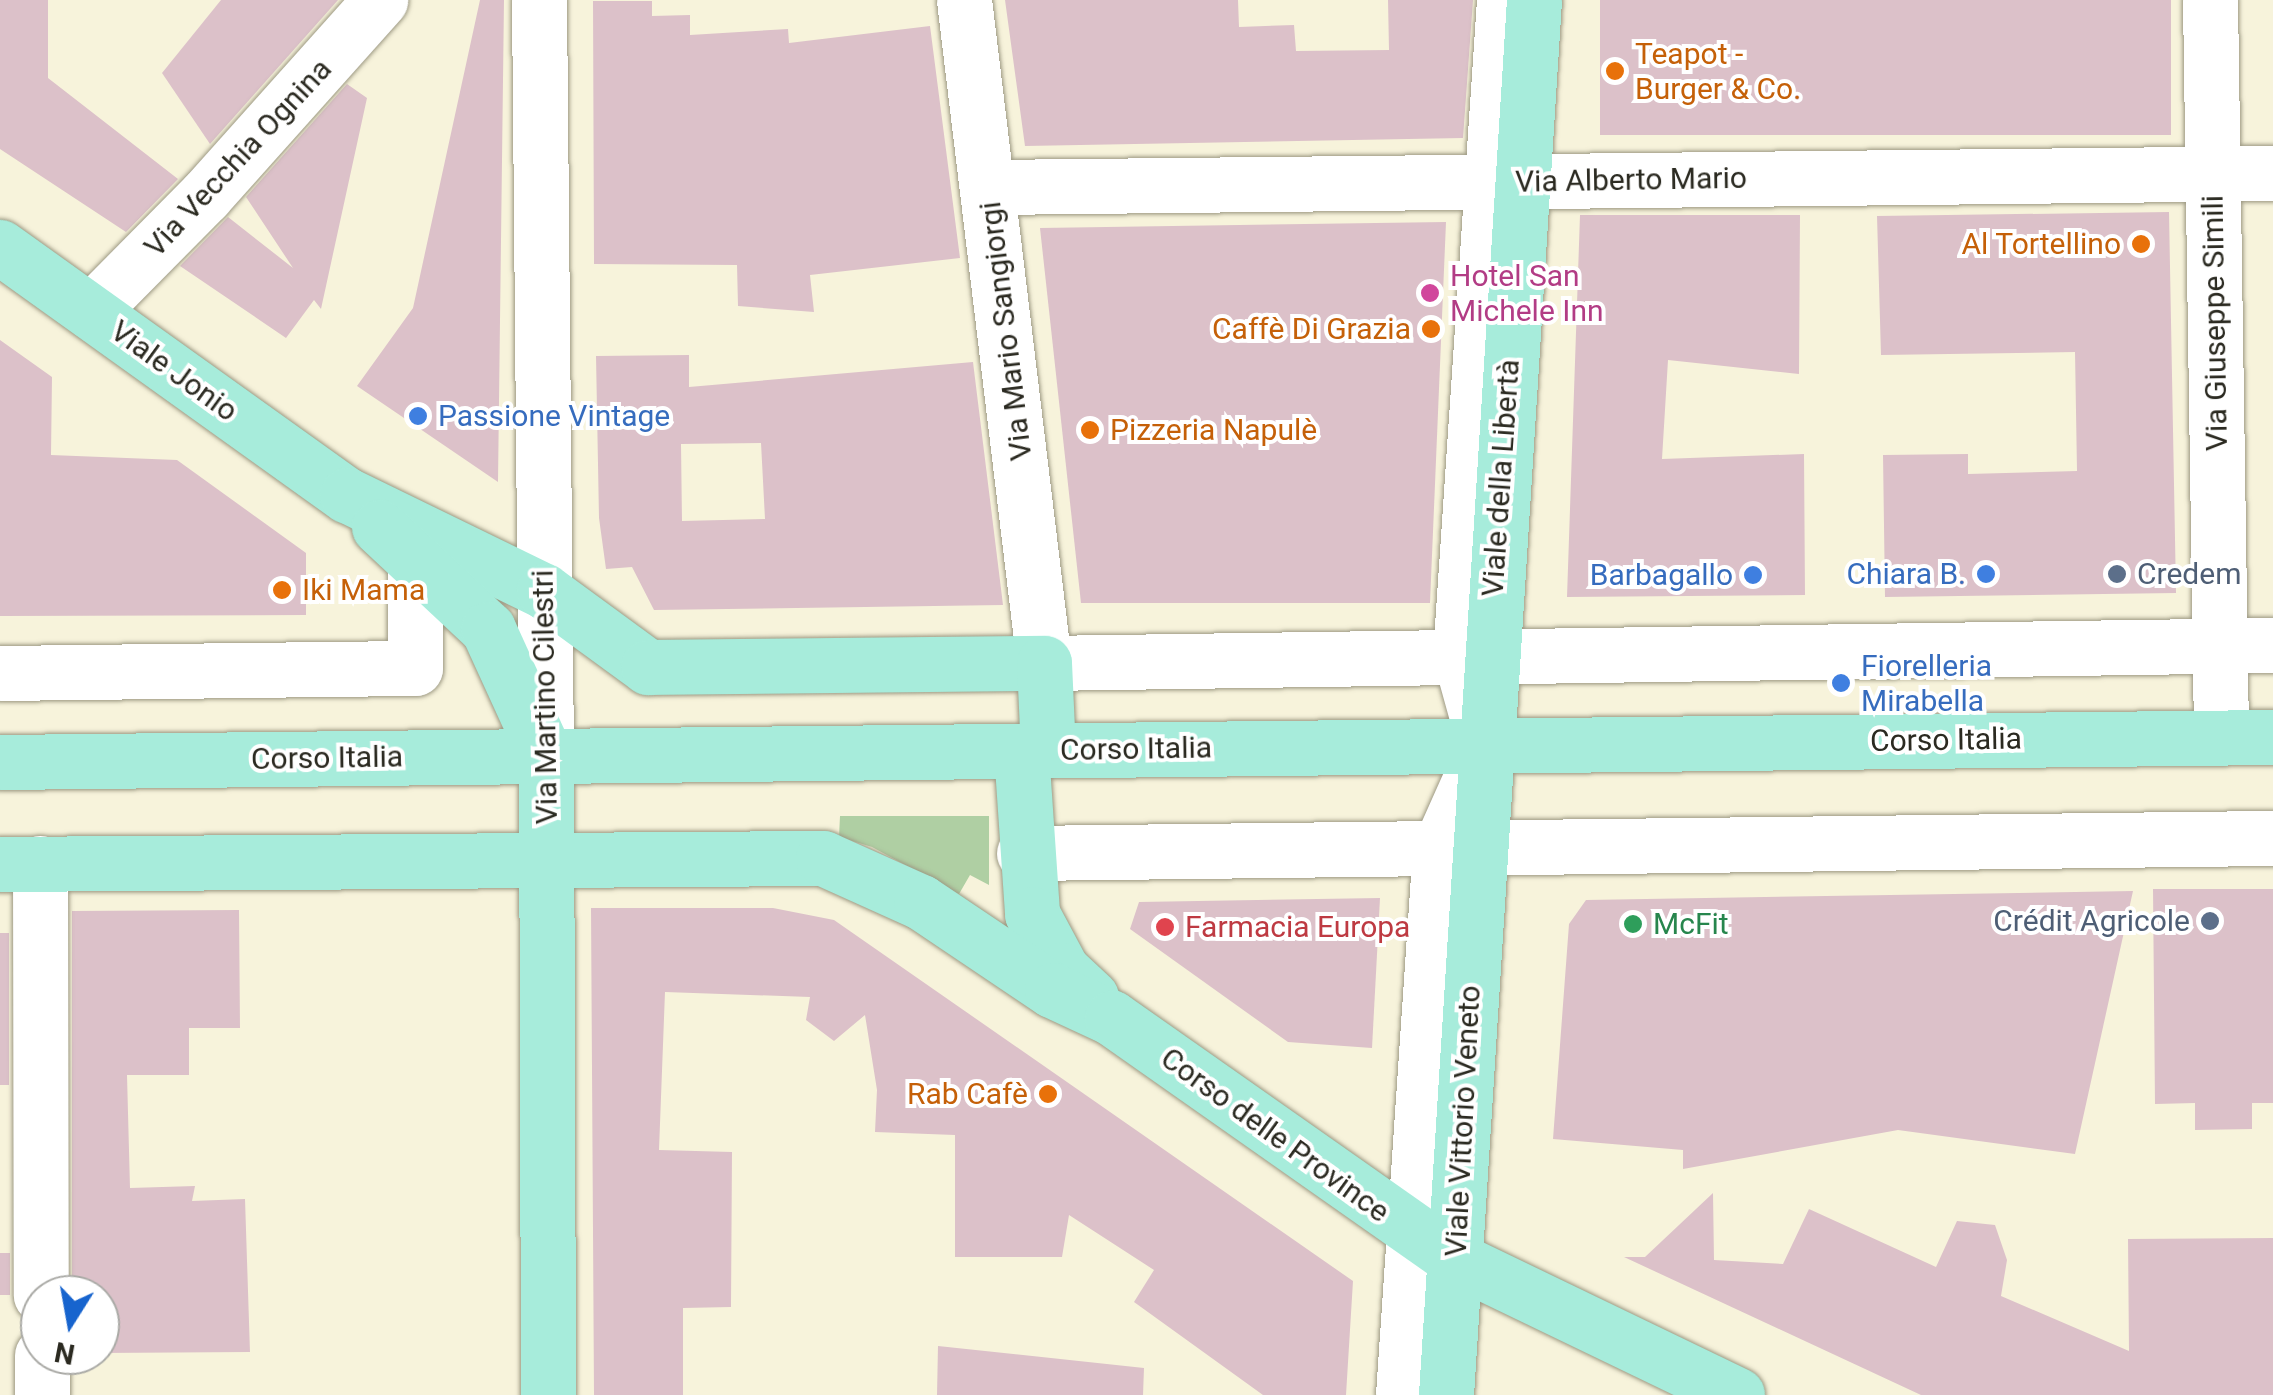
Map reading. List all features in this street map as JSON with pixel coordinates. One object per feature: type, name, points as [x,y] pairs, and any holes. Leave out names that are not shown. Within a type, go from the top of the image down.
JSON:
[{"type":"main road","name":"Viale della Libertà","points":[[1485,746],[1475,656],[1507,182],[1534,0]]},
{"type":"main road","name":"Viale Jonio","points":[[0,247],[347,495]]},
{"type":"main road","points":[[347,495],[544,591],[648,667],[1044,663],[1024,853],[1032,914],[1062,970],[1112,1018]]},
{"type":"main road","points":[[347,495],[488,629],[546,756]]},
{"type":"main road","name":"Corso Italia","points":[[0,762],[2247,737]]},
{"type":"main road","name":"Viale Vittorio Veneto","points":[[1446,1395],[1434,1247],[1460,847],[1485,746]]},
{"type":"main road","name":"Via Martino Cilestri","points":[[546,756],[548,1395]]},
{"type":"main road","points":[[20,864],[547,856]]},
{"type":"main road","name":"Corso delle Province","points":[[547,856],[823,858],[921,902],[1052,990],[1112,1018],[1434,1247],[1737,1395]]},
{"type":"street","name":"Via Vecchia Ognina","points":[[91,311],[217,183],[380,0]]},
{"type":"street","name":"Via Martino Cilestri","points":[[539,0],[546,756]]},
{"type":"street","name":"Via Mario Sangiorgi","points":[[964,0],[1044,663]]},
{"type":"street","points":[[1504,0],[1507,182]]},
{"type":"street","name":"Via Giuseppe Simili","points":[[2210,0],[2213,174],[2247,645],[2247,737]]},
{"type":"street","name":"Via Alberto Mario","points":[[989,188],[2273,173]]},
{"type":"street","points":[[0,673],[414,668],[415,563]]},
{"type":"street","points":[[1044,663],[2247,645]]},
{"type":"street","points":[[1024,853],[2273,838]]},
{"type":"street","points":[[20,864],[41,1275]]},
{"type":"street","points":[[1403,1395],[1434,1247]]},
{"type":"green space","points":[[840,816],[989,816],[989,885],[970,875],[959,894],[872,847],[839,837]]},
{"type":"building","points":[[0,0],[48,0],[48,78],[178,179],[126,232],[0,149]]},
{"type":"building","points":[[221,0],[338,0],[210,144],[162,73]]},
{"type":"building","points":[[480,0],[504,0],[498,482],[357,386],[413,308]]},
{"type":"building","points":[[1005,0],[1238,0],[1239,27],[1294,25],[1296,51],[1389,50],[1388,0],[1473,0],[1463,138],[1025,146]]},
{"type":"building","points":[[1600,0],[2171,0],[2171,135],[1600,135]]},
{"type":"building","points":[[593,1],[652,1],[652,16],[690,15],[690,35],[788,29],[789,43],[930,26],[960,258],[810,275],[814,312],[738,306],[737,265],[594,264]]},
{"type":"building","points":[[347,84],[367,98],[321,309],[314,300],[286,338],[180,266],[228,217],[293,268],[246,197]]},
{"type":"building","points":[[2169,212],[2176,593],[1885,597],[1883,455],[1968,454],[1968,474],[2077,471],[2075,352],[1881,355],[1877,216]]},
{"type":"building","points":[[1580,215],[1800,215],[1799,374],[1668,360],[1662,459],[1804,454],[1805,595],[1567,597]]},
{"type":"building","points":[[1446,222],[1430,603],[1081,603],[1040,228]]},
{"type":"building","points":[[0,340],[52,377],[51,455],[177,460],[306,553],[306,615],[0,616]]},
{"type":"building","points":[[689,355],[689,387],[973,362],[1003,605],[654,610],[632,567],[606,569],[599,518],[596,356]],"holes":[[[761,443],[765,519],[682,521],[681,444]]]},
{"type":"building","points":[[2153,889],[2273,889],[2273,1103],[2252,1103],[2252,1129],[2195,1130],[2195,1103],[2155,1104]]},
{"type":"building","points":[[2133,891],[2075,1154],[1898,1130],[1683,1169],[1683,1150],[1553,1139],[1569,924],[1586,900]]},
{"type":"building","points":[[1380,898],[1372,1048],[1288,1042],[1130,929],[1139,902]]},
{"type":"building","points":[[591,908],[773,908],[834,920],[1353,1281],[1346,1395],[1263,1395],[1134,1302],[1154,1270],[1069,1215],[1062,1257],[955,1257],[955,1135],[875,1132],[877,1090],[865,1015],[834,1041],[806,1020],[810,997],[665,992],[659,1150],[732,1152],[731,1307],[683,1308],[683,1395],[594,1395]]},
{"type":"building","points":[[239,910],[240,1028],[189,1028],[189,1075],[127,1075],[130,1188],[195,1186],[192,1201],[245,1199],[250,1352],[120,1353],[120,1275],[72,1275],[72,911]]},
{"type":"building","points":[[0,933],[9,933],[9,1085],[0,1085]]},
{"type":"building","points":[[1713,1193],[1714,1260],[1783,1264],[1809,1209],[1936,1267],[1957,1221],[1995,1225],[2007,1260],[2001,1296],[2129,1351],[2128,1239],[2273,1238],[2273,1395],[1921,1395],[1624,1257],[1645,1257]]},
{"type":"building","points":[[0,1253],[10,1253],[10,1295],[0,1295]]},
{"type":"building","points":[[938,1346],[1144,1368],[1143,1395],[937,1395]]},
{"type":"place","name":"Teapot - Burger & Co.","points":[[1615,71]]},
{"type":"place","name":"Al Tortellino","points":[[2141,244]]},
{"type":"place","name":"Hotel San Michele Inn","points":[[1430,293]]},
{"type":"place","name":"Caffè Di Grazia","points":[[1431,329]]},
{"type":"place","name":"Passione Vintage","points":[[418,416]]},
{"type":"place","name":"Pizzeria Napulè","points":[[1090,430]]},
{"type":"place","name":"Chiara B.","points":[[1986,574]]},
{"type":"place","name":"Credem","points":[[2117,574]]},
{"type":"place","name":"Barbagallo","points":[[1753,575]]},
{"type":"place","name":"Iki Mama","points":[[282,590]]},
{"type":"place","name":"Fiorelleria Mirabella","points":[[1841,683]]},
{"type":"place","name":"Crédit Agricole","points":[[2210,921]]},
{"type":"place","name":"McFit","points":[[1633,924]]},
{"type":"place","name":"Farmacia Europa","points":[[1165,927]]},
{"type":"place","name":"Rab Cafè","points":[[1048,1094]]}]
